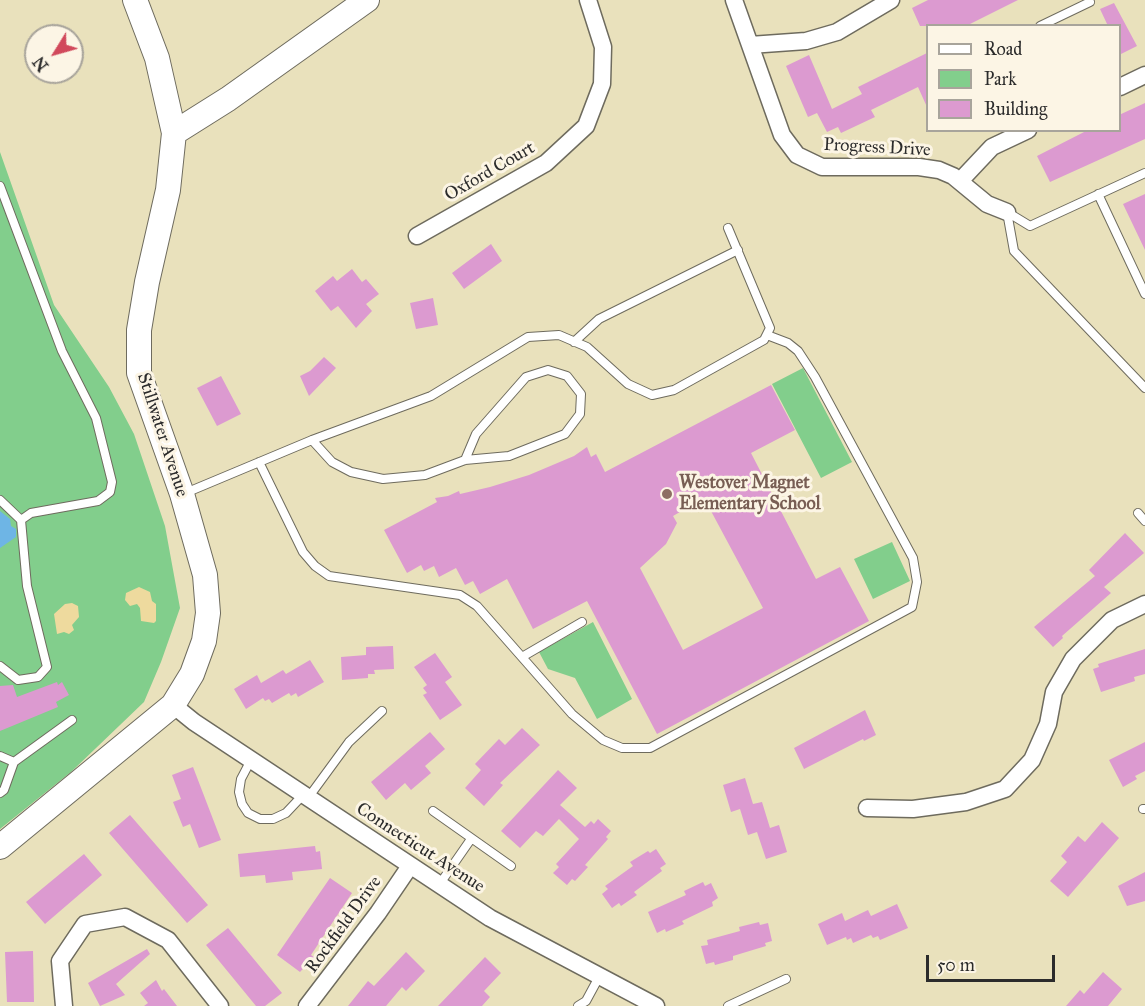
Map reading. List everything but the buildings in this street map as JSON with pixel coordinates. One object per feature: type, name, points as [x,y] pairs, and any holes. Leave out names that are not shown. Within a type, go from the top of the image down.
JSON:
[{"type":"main road","name":"Stillwater Avenue","points":[[0,847],[173,705],[192,674],[204,641],[209,606],[205,575],[182,494],[140,373],[139,330],[147,282],[168,189],[174,133],[157,58],[135,0]]},
{"type":"main road","points":[[174,133],[228,99],[368,0]]},
{"type":"street","name":"Oxford Court","points":[[417,236],[546,163],[586,126],[602,84],[603,47],[588,0]]},
{"type":"street","name":"Progress Drive","points":[[734,0],[782,135],[797,155],[809,163],[837,169],[930,168],[945,172],[960,181],[987,204],[1006,212]]},
{"type":"street","points":[[750,45],[806,41],[837,32],[891,0]]},
{"type":"street","points":[[1121,86],[1145,75]]},
{"type":"street","points":[[960,181],[992,147],[1018,133]]},
{"type":"street","points":[[867,808],[924,808],[966,802],[1005,789],[1032,760],[1048,724],[1054,692],[1073,659],[1112,620],[1145,604]]},
{"type":"street","name":"Connecticut Avenue","points":[[173,705],[251,760],[490,918],[657,1006]]},
{"type":"street","name":"Rockfield Drive","points":[[307,1006],[410,866]]},
{"type":"street","points":[[64,1006],[60,961],[84,924],[125,917],[168,940],[220,1006]]},
{"type":"lane","points":[[1058,22],[1090,2]]},
{"type":"lane","points":[[1006,212],[1030,226],[1145,173]]},
{"type":"lane","points":[[0,186],[62,351],[96,418],[112,482],[110,492],[98,501],[31,513],[21,520]]},
{"type":"lane","points":[[1098,194],[1145,294]]},
{"type":"lane","points":[[1006,212],[1014,252],[1145,388]]},
{"type":"lane","points":[[182,494],[312,440],[430,396],[528,337],[559,335],[587,346],[628,384],[652,395],[674,390],[764,340],[770,328],[728,228]]},
{"type":"lane","points":[[574,342],[599,319],[738,250]]},
{"type":"lane","points":[[259,462],[303,552],[315,566],[329,576],[460,595],[477,606],[572,714],[603,740],[622,747],[650,748],[912,607],[916,582],[913,558],[815,376],[798,351],[788,343],[767,335]]},
{"type":"lane","points":[[312,440],[332,462],[351,472],[383,479],[425,475],[465,460],[509,456],[565,434],[580,414],[580,394],[567,376],[548,370],[526,377],[476,434],[465,460]]},
{"type":"lane","points":[[0,501],[21,520],[27,586],[47,667],[38,677],[18,680],[0,666]]},
{"type":"lane","points":[[1138,513],[1145,521]]},
{"type":"lane","points":[[522,657],[582,622]]},
{"type":"lane","points":[[251,760],[241,779],[239,792],[242,804],[248,813],[260,819],[273,819],[286,813],[306,796],[349,742],[382,711]]},
{"type":"lane","points":[[0,793],[4,790],[14,762],[72,720]]},
{"type":"lane","points":[[0,756],[14,762]]},
{"type":"lane","points":[[433,811],[511,866]]},
{"type":"lane","points":[[439,885],[471,839]]},
{"type":"lane","points":[[578,1006],[586,1001],[599,976]]},
{"type":"lane","points":[[728,1006],[786,979]]},
{"type":"green space","points":[[0,152],[54,305],[109,387],[134,434],[165,526],[180,608],[144,702],[71,772],[0,829]]},
{"type":"green space","points":[[803,368],[852,462],[821,478],[772,384]]},
{"type":"green space","points":[[892,542],[910,581],[873,599],[854,559]]},
{"type":"green space","points":[[593,622],[632,699],[597,719],[575,678],[548,669],[539,652]]},
{"type":"sand","points":[[139,587],[150,592],[152,601],[156,604],[154,623],[141,621],[140,608],[137,604],[130,606],[125,600],[126,593]]},
{"type":"sand","points":[[72,603],[78,606],[79,617],[72,625],[74,630],[69,634],[64,632],[57,634],[54,614],[65,604]]},
{"type":"water","points":[[0,511],[10,519],[11,526],[16,529],[16,537],[0,548]]},
{"type":"place","name":"Westover Magnet Elementary School","points":[[667,494]]}]
